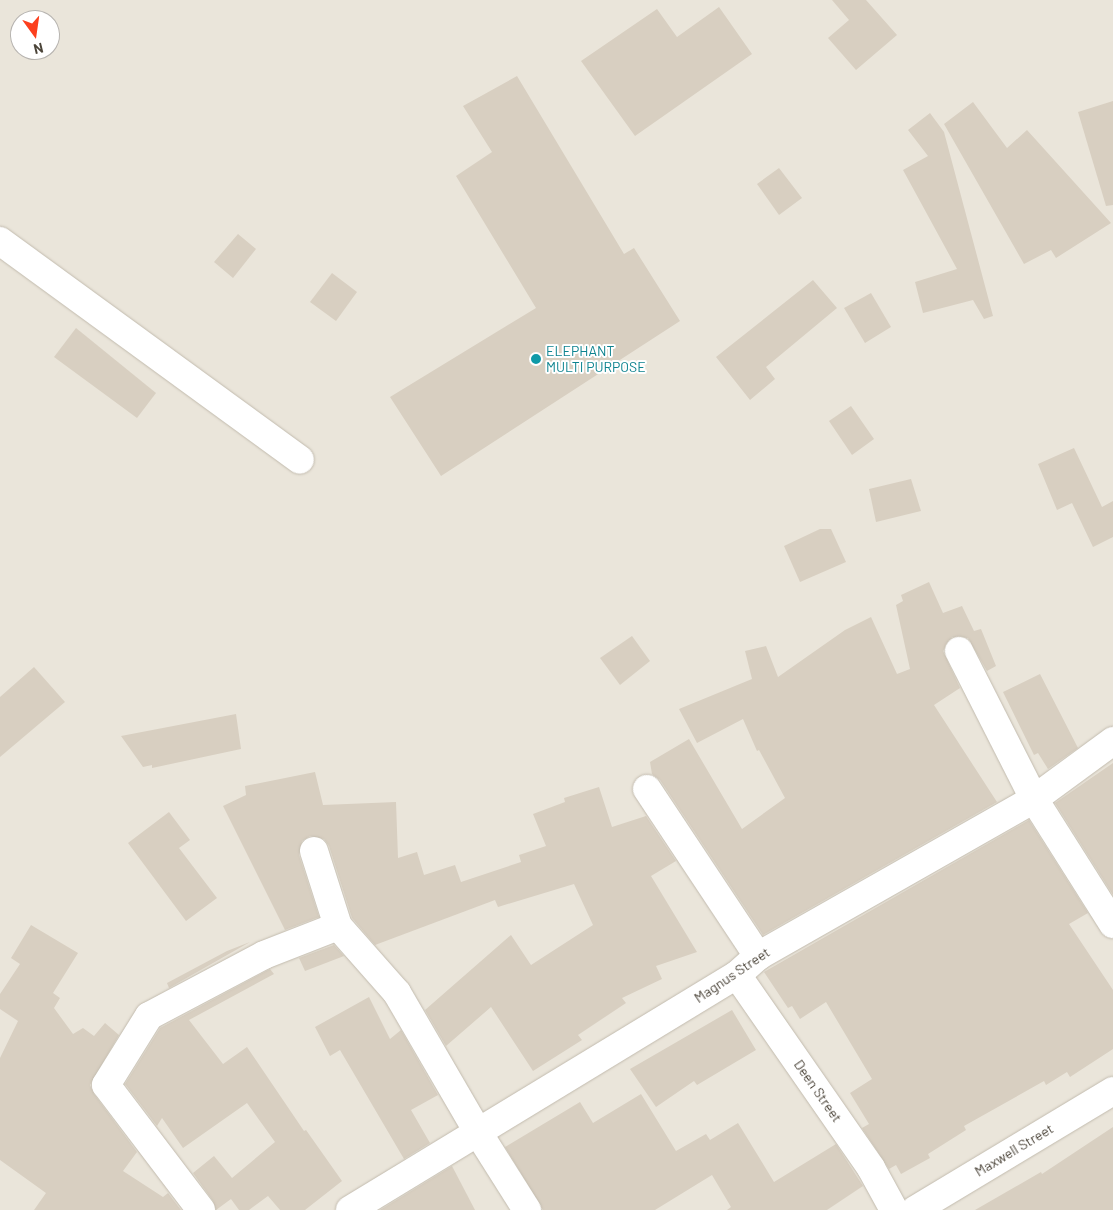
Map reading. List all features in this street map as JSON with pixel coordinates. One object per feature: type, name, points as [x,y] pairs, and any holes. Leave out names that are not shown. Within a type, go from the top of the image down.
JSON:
[{"type":"street","points":[[0,241],[300,460]]},
{"type":"street","points":[[959,651],[1034,799],[1113,924]]},
{"type":"street","name":"Magnus Street","points":[[350,1210],[479,1134],[736,975],[758,956],[1034,799],[1113,741]]},
{"type":"street","points":[[647,789],[758,956]]},
{"type":"street","points":[[314,851],[338,926],[397,993],[479,1134],[527,1210]]},
{"type":"street","points":[[201,1210],[106,1085],[149,1016],[264,955],[338,926]]},
{"type":"street","name":"Deen Street","points":[[736,975],[871,1168],[894,1210]]},
{"type":"street","name":"Maxwell Street","points":[[915,1210],[1113,1091]]},
{"type":"shaded area","points":[[0,0],[1113,0],[1113,1210],[0,1210]]},
{"type":"building","points":[[832,0],[866,0],[897,35],[856,70],[828,38],[849,20]]},
{"type":"building","points":[[719,7],[752,54],[635,136],[581,61],[657,9],[677,37]]},
{"type":"building","points":[[517,76],[624,254],[634,248],[680,321],[441,476],[390,397],[536,308],[456,176],[492,152],[463,106]]},
{"type":"building","points":[[1113,101],[1113,205],[1106,206],[1078,112]]},
{"type":"building","points":[[973,102],[1007,148],[1027,130],[1111,223],[1056,258],[1051,250],[1024,264],[944,124]]},
{"type":"building","points":[[930,113],[944,132],[993,316],[984,319],[973,300],[923,313],[915,282],[957,269],[903,170],[928,156],[908,130]]},
{"type":"building","points":[[779,168],[802,198],[779,215],[757,184]]},
{"type":"building","points":[[238,234],[256,249],[233,278],[214,262]]},
{"type":"building","points":[[332,273],[357,292],[336,321],[310,302]]},
{"type":"building","points":[[813,280],[837,308],[766,367],[775,379],[750,400],[716,357]]},
{"type":"building","points":[[871,293],[891,327],[865,343],[844,308]]},
{"type":"building","points":[[76,328],[156,393],[137,418],[54,357]]},
{"type":"building","points":[[851,406],[874,439],[852,455],[829,421]]},
{"type":"building","points":[[1074,448],[1102,507],[1113,501],[1113,537],[1093,547],[1072,503],[1057,510],[1038,464]]},
{"type":"building","points":[[911,479],[921,511],[876,522],[869,489]]},
{"type":"building","points":[[820,529],[831,529],[846,562],[800,582],[784,546]]},
{"type":"building","points":[[929,582],[943,613],[962,606],[974,631],[981,629],[996,666],[987,671],[968,638],[952,637],[943,651],[960,688],[934,705],[997,802],[763,935],[660,780],[652,774],[650,762],[689,739],[742,829],[785,798],[759,750],[757,751],[743,719],[697,743],[679,709],[752,679],[745,651],[766,646],[778,677],[845,630],[871,617],[897,674],[910,669],[896,605],[903,601],[901,595]]},
{"type":"building","points":[[632,636],[650,661],[620,685],[600,658]]},
{"type":"building","points":[[34,667],[65,702],[0,757],[0,697]]},
{"type":"building","points":[[1040,674],[1078,748],[1048,769],[1038,753],[1034,755],[1003,692]]},
{"type":"building","points":[[236,714],[241,749],[152,768],[152,765],[143,767],[121,736]]},
{"type":"building","points":[[1113,763],[1113,895],[1055,803]]},
{"type":"building","points":[[315,772],[323,805],[396,802],[398,858],[417,852],[424,875],[455,865],[461,882],[521,862],[519,855],[546,846],[533,814],[565,802],[564,798],[599,787],[612,827],[646,816],[676,861],[651,876],[697,952],[656,966],[662,979],[622,998],[626,1003],[578,1035],[582,1040],[533,1071],[491,1007],[446,1046],[425,1010],[511,935],[531,965],[593,925],[574,884],[498,907],[495,900],[375,945],[352,918],[329,846],[324,839],[310,836],[302,841],[299,855],[319,917],[285,930],[223,806],[246,795],[245,786]]},
{"type":"building","points":[[169,812],[190,840],[179,848],[217,898],[186,921],[128,843]]},
{"type":"building","points":[[1029,820],[1088,913],[1069,924],[1113,990],[1113,1049],[1070,1077],[1067,1072],[1046,1085],[1044,1081],[964,1126],[966,1130],[928,1154],[930,1158],[901,1174],[896,1165],[889,1169],[862,1128],[869,1124],[850,1093],[872,1079],[826,1002],[800,1019],[792,1006],[788,1008],[764,972]]},
{"type":"building","points":[[31,925],[78,953],[53,993],[60,998],[54,1008],[73,1034],[83,1028],[94,1036],[105,1023],[119,1035],[90,1085],[94,1094],[137,1152],[123,1171],[163,1197],[168,1193],[181,1210],[34,1210],[46,1193],[0,1160],[0,1058],[18,1021],[0,1009],[0,994],[20,964],[11,958]]},
{"type":"building","points":[[250,942],[169,988],[167,983],[227,951]]},
{"type":"building","points":[[334,945],[344,956],[305,971],[299,958]]},
{"type":"building","points":[[270,969],[274,974],[189,1020],[223,1064],[247,1047],[304,1131],[306,1130],[342,1181],[305,1210],[280,1210],[268,1196],[249,1210],[239,1210],[231,1199],[216,1210],[213,1201],[193,1173],[214,1156],[232,1178],[275,1142],[247,1103],[183,1148],[162,1118],[157,1126],[125,1084],[160,1028]]},
{"type":"building","points":[[369,997],[390,1039],[401,1030],[438,1095],[411,1110],[430,1143],[404,1159],[340,1050],[330,1056],[315,1027]]},
{"type":"building","points":[[732,1010],[756,1050],[697,1085],[694,1081],[656,1107],[630,1069]]},
{"type":"building","points":[[641,1094],[676,1151],[706,1134],[710,1140],[738,1123],[774,1182],[836,1144],[863,1186],[827,1210],[727,1210],[731,1207],[712,1175],[655,1210],[543,1210],[505,1147],[580,1102],[593,1123]]},
{"type":"building","points":[[1113,1127],[1113,1210],[975,1210],[1041,1172],[1042,1174]]},
{"type":"building","points":[[452,1166],[475,1210],[380,1210]]},
{"type":"place","name":"ELEPHANT MULTI PURPOSE","points":[[536,359]]}]
